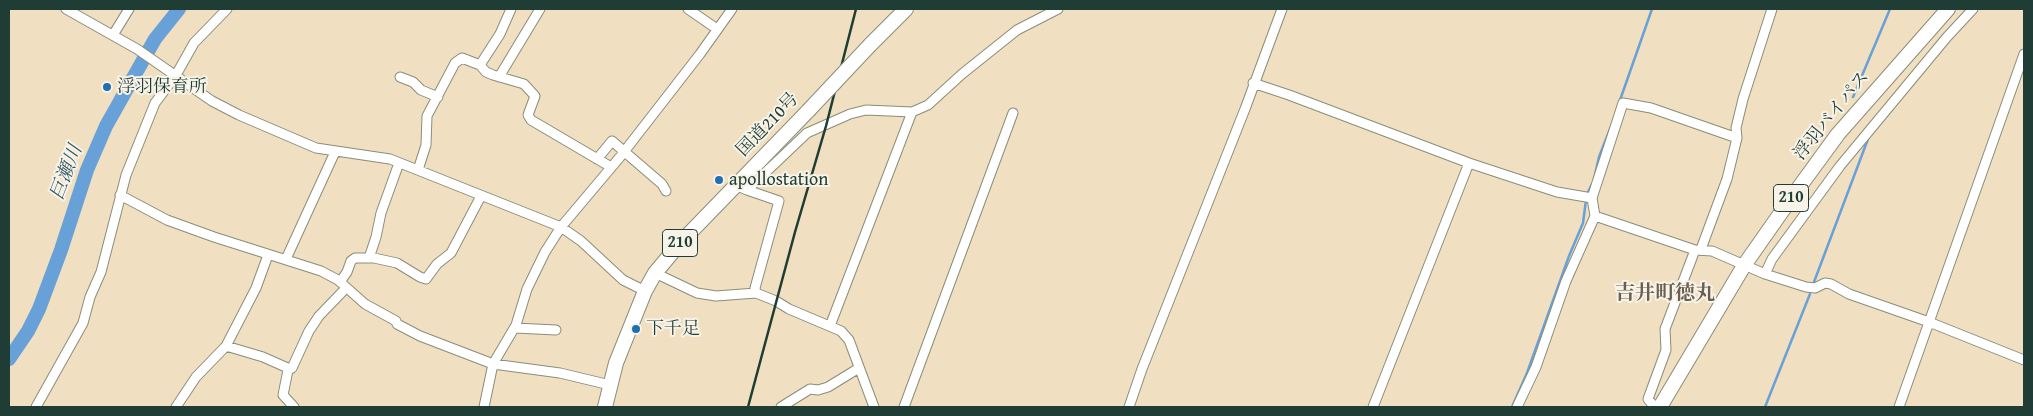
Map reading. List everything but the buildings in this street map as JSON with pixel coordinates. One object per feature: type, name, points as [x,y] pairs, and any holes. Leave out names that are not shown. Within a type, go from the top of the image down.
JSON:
[{"type":"highway","name":"国道210号","points":[[605,407],[619,356],[645,290],[655,273],[681,242],[741,187],[808,111],[906,9]]},
{"type":"highway","name":"浮羽バイパス","points":[[1657,406],[1745,264],[1838,134],[1948,9]]},
{"type":"street","points":[[66,9],[137,49],[212,101],[239,115],[316,148],[390,159],[561,227],[581,241],[623,280],[645,290]]},
{"type":"street","points":[[113,35],[129,9]]},
{"type":"street","points":[[36,407],[83,323],[90,297],[101,272],[120,195],[141,134],[155,103],[176,75],[194,43],[227,9]]},
{"type":"street","points":[[480,65],[500,34],[511,9]]},
{"type":"street","points":[[499,77],[540,9]]},
{"type":"street","points":[[688,9],[717,29]]},
{"type":"street","points":[[484,407],[493,364],[515,328],[527,289],[545,252],[561,227],[624,151],[732,9]]},
{"type":"street","points":[[741,187],[808,133],[837,119],[866,110],[912,112],[928,105],[962,74],[1016,30],[1058,9]]},
{"type":"street","points":[[1128,407],[1245,109],[1253,83],[1282,9]]},
{"type":"street","points":[[1657,406],[1648,399],[1666,350],[1665,329],[1727,179],[1737,138],[1736,128],[1743,99],[1772,9]]},
{"type":"street","points":[[1765,274],[1772,260],[1852,151],[1947,36],[1973,9]]},
{"type":"street","points":[[1899,407],[2024,54]]},
{"type":"street","points":[[418,170],[426,145],[427,116],[454,64],[462,58],[480,65],[486,72],[518,81],[535,96],[528,115],[531,120],[610,167]]},
{"type":"street","points":[[400,77],[413,82],[421,90],[438,96]]},
{"type":"street","points":[[1253,83],[1289,94],[1469,163],[1557,192],[1587,198]]},
{"type":"street","points":[[1517,407],[1536,367],[1566,281],[1595,216],[1587,198],[1624,103],[1651,108],[1737,138]]},
{"type":"street","points":[[830,326],[912,112]]},
{"type":"street","points":[[904,407],[1013,113]]},
{"type":"street","points":[[597,159],[612,141],[662,184],[666,191]]},
{"type":"street","points":[[286,259],[335,152]]},
{"type":"street","points":[[368,258],[376,237],[381,213],[399,163]]},
{"type":"street","points":[[1373,407],[1469,163]]},
{"type":"street","points":[[741,187],[779,201],[755,288],[756,293]]},
{"type":"street","points":[[120,195],[167,220],[321,271],[343,285],[365,304],[420,336],[493,364],[560,373],[610,385]]},
{"type":"street","points":[[294,407],[283,395],[286,374],[319,316],[343,285],[351,261],[356,258],[368,258],[397,263],[420,278],[426,279],[437,264],[451,253],[481,196]]},
{"type":"street","points":[[1595,216],[1698,249],[1712,251],[1765,274],[1815,288],[1825,283],[1831,284],[1849,294],[1929,322],[2024,360]]},
{"type":"street","points":[[176,407],[196,377],[226,346],[256,288],[268,255]]},
{"type":"street","points":[[655,273],[697,293],[716,296],[756,293],[841,330],[849,340],[874,407]]},
{"type":"street","points":[[515,328],[556,330]]},
{"type":"street","points":[[226,346],[263,357],[290,369]]},
{"type":"street","points":[[781,407],[810,389],[818,390],[828,387],[859,368]]},
{"type":"waterway","name":"巨瀬川","points":[[9,359],[28,331],[39,309],[61,250],[87,170],[106,126],[155,39],[179,9]]},
{"type":"waterway","points":[[1619,103],[1652,9]]},
{"type":"waterway","points":[[1853,97],[1890,9]]},
{"type":"waterway","points":[[1594,179],[1599,157],[1612,124]]},
{"type":"waterway","points":[[1814,282],[1868,139]]},
{"type":"waterway","points":[[1587,194],[1592,184]]},
{"type":"waterway","points":[[1512,407],[1527,373],[1569,256],[1583,223],[1586,200]]},
{"type":"waterway","points":[[1765,407],[1810,294]]},
{"type":"railway","points":[[748,407],[795,232],[826,126],[856,9]]},
{"type":"place","name":"浮羽保育所","points":[[107,87]]},
{"type":"place","name":"apollostation","points":[[719,180]]},
{"type":"place","name":"下千足","points":[[636,329]]},
{"type":"district","name":"吉井町徳丸","points":[[1665,294]]}]
